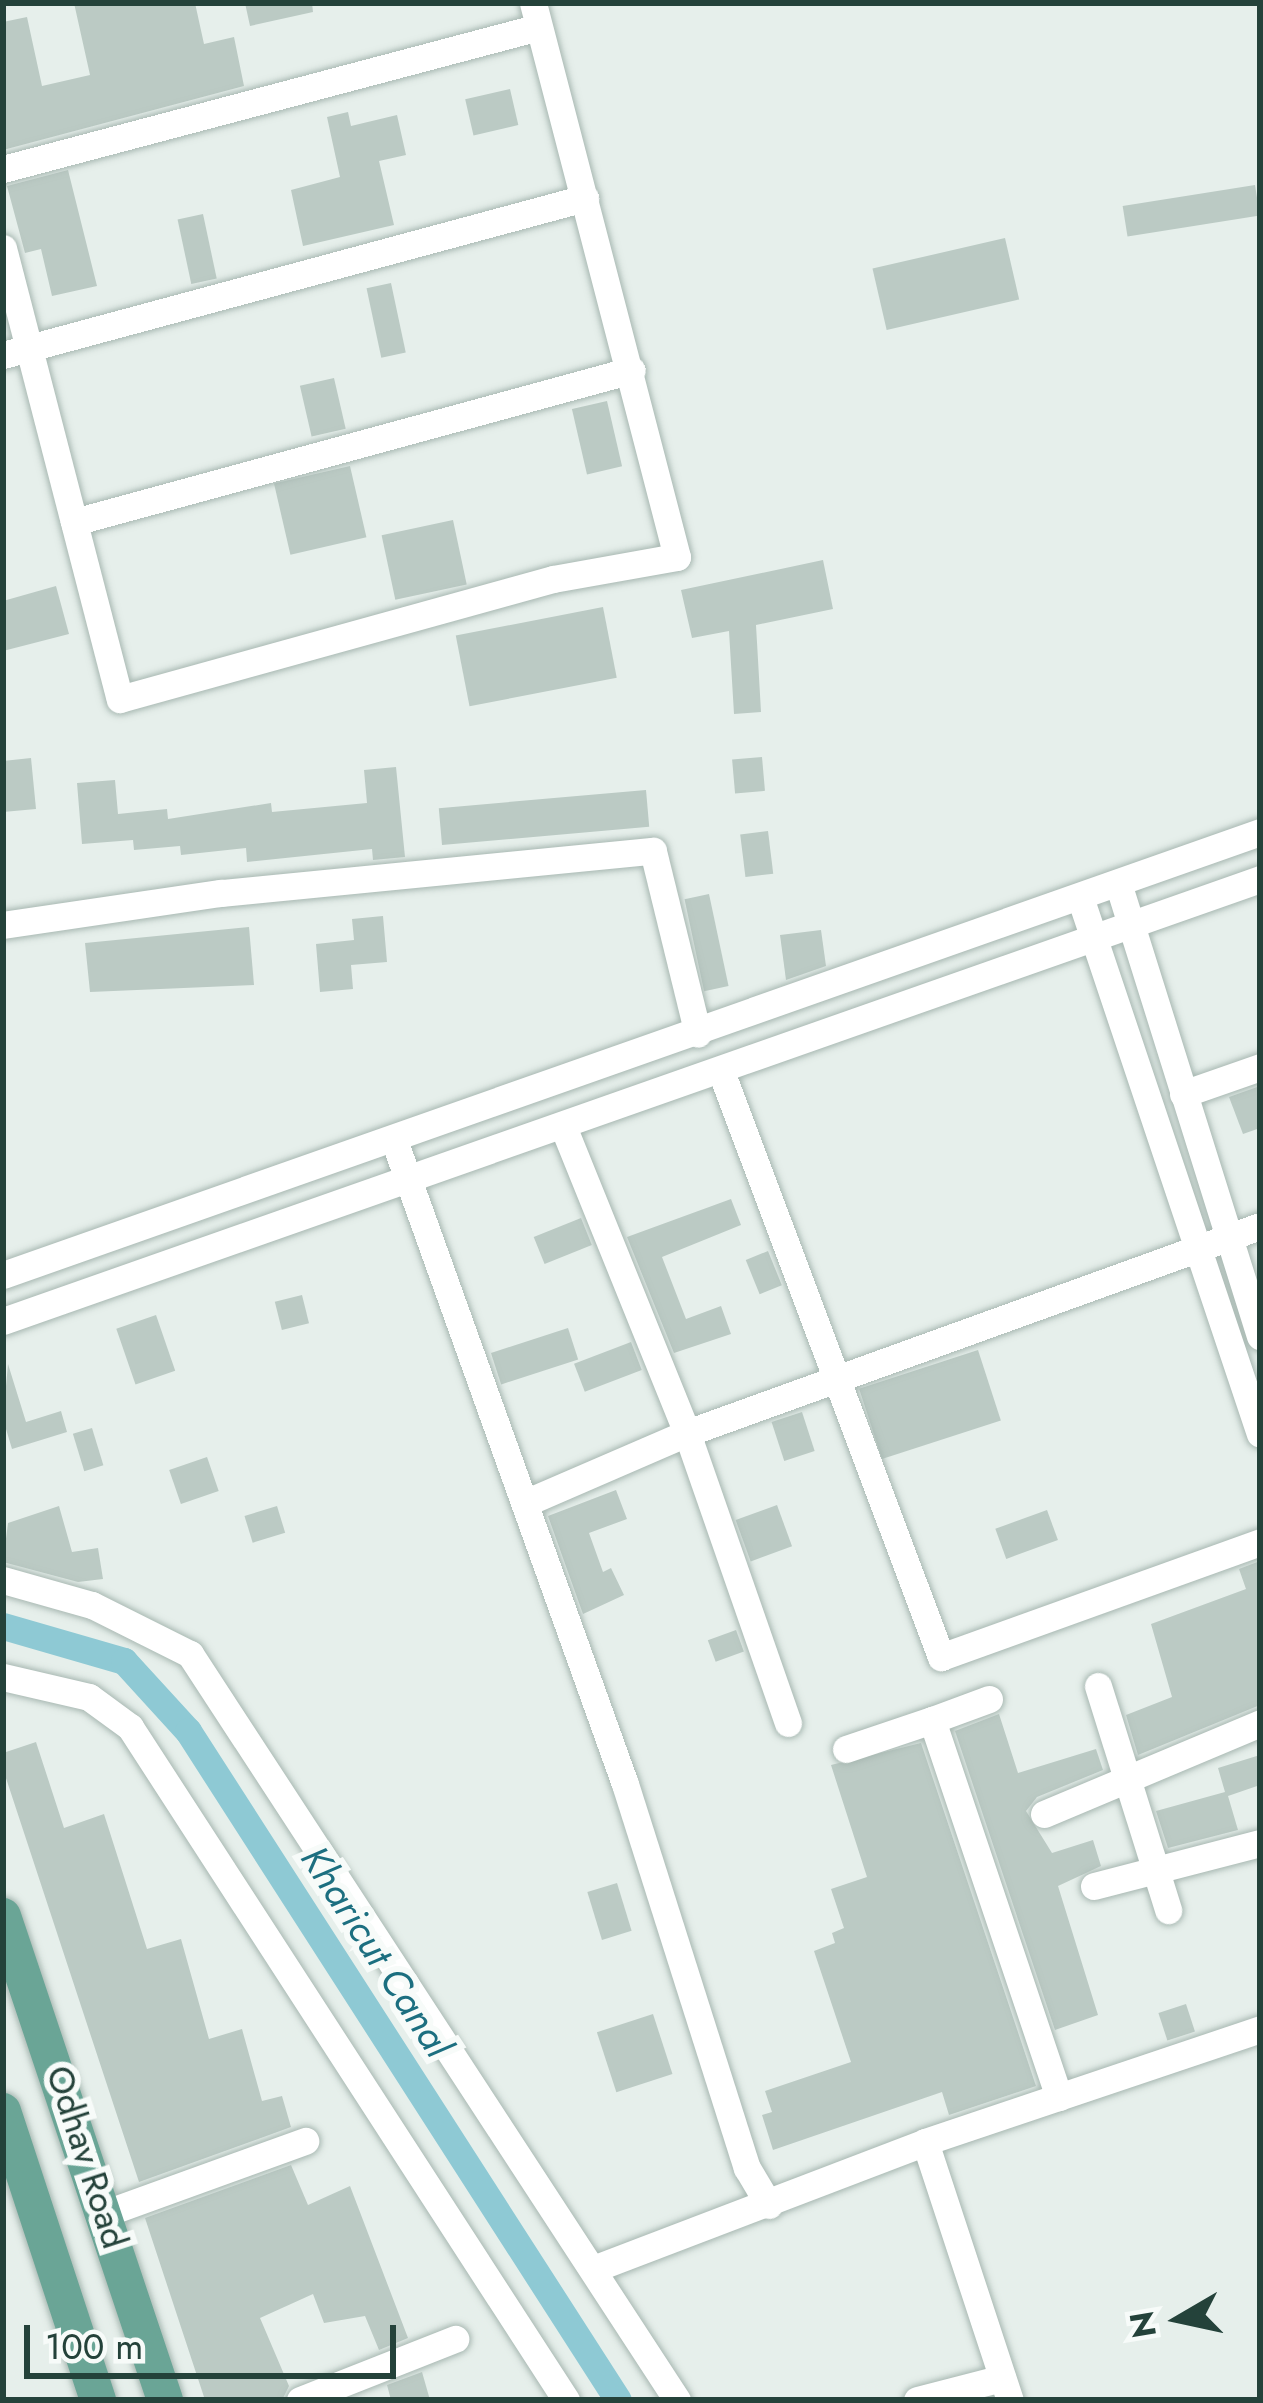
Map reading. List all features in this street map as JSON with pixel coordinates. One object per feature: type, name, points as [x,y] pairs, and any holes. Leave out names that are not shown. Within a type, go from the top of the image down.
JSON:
[{"type":"main road","name":"Odhav Road","points":[[3,1916],[165,2400]]},
{"type":"main road","name":"Odhav Road","points":[[3,2111],[98,2400]]},
{"type":"street","points":[[3,169],[536,15],[632,370],[676,557],[553,579],[119,699],[74,522],[16,351],[3,248]]},
{"type":"street","points":[[16,351],[585,198]]},
{"type":"street","points":[[74,522],[632,370]]},
{"type":"street","points":[[3,1275],[698,1034],[1260,832]]},
{"type":"street","points":[[3,925],[220,893],[653,851],[698,1034]]},
{"type":"street","points":[[3,1321],[722,1073],[1260,879]]},
{"type":"street","points":[[1118,883],[1260,1336]]},
{"type":"street","points":[[1080,897],[1260,1434]]},
{"type":"street","points":[[1183,1094],[1260,1067]]},
{"type":"street","points":[[722,1073],[941,1658],[1260,1542]]},
{"type":"street","points":[[564,1128],[687,1433],[788,1724]]},
{"type":"street","points":[[394,1140],[626,1784],[747,2168],[769,2205]]},
{"type":"street","points":[[525,1503],[687,1433],[1260,1226]]},
{"type":"street","points":[[3,1580],[92,1606],[190,1654],[677,2400]]},
{"type":"street","points":[[3,1677],[89,1697],[130,1727],[566,2400]]},
{"type":"street","points":[[1098,1686],[1168,1910]]},
{"type":"street","points":[[846,1749],[988,1699]]},
{"type":"street","points":[[932,1720],[1060,2097]]},
{"type":"street","points":[[1044,1814],[1260,1724]]},
{"type":"street","points":[[1094,1886],[1260,1843]]},
{"type":"street","points":[[593,2270],[925,2143],[1260,2029]]},
{"type":"street","points":[[106,2213],[305,2141]]},
{"type":"street","points":[[917,2400],[1006,2389],[925,2143]]},
{"type":"street","points":[[300,2400],[455,2339]]},
{"type":"building","points":[[74,3],[195,3],[204,44],[234,37],[244,86],[3,150],[3,22],[27,17],[42,86],[90,75]]},
{"type":"building","points":[[245,3],[312,3],[313,12],[250,26]]},
{"type":"building","points":[[510,89],[518,125],[474,135],[465,99]]},
{"type":"building","points":[[348,112],[351,126],[397,115],[406,155],[379,161],[394,225],[303,246],[291,190],[340,177],[327,117]]},
{"type":"building","points":[[68,170],[97,286],[52,296],[41,249],[25,253],[7,186]]},
{"type":"building","points":[[1255,185],[1260,216],[1127,237],[1123,206]]},
{"type":"building","points":[[203,214],[217,279],[191,284],[178,219]]},
{"type":"building","points":[[1005,238],[1019,299],[887,330],[872,269]]},
{"type":"building","points":[[391,283],[406,352],[381,358],[367,288]]},
{"type":"building","points":[[334,378],[346,429],[312,437],[300,386]]},
{"type":"building","points":[[607,401],[622,466],[587,474],[572,409]]},
{"type":"building","points":[[350,466],[366,537],[290,555],[274,484]]},
{"type":"building","points":[[453,520],[467,585],[395,600],[382,535]]},
{"type":"building","points":[[823,560],[833,609],[756,625],[761,712],[734,714],[729,631],[692,638],[681,590]]},
{"type":"building","points":[[56,586],[69,634],[3,651],[3,601]]},
{"type":"building","points":[[603,607],[617,678],[469,706],[456,636]]},
{"type":"building","points":[[762,757],[765,791],[735,793],[732,760]]},
{"type":"building","points":[[31,758],[36,809],[3,812],[3,761]]},
{"type":"building","points":[[396,767],[405,857],[373,860],[372,849],[247,862],[246,848],[181,855],[180,846],[134,850],[133,840],[82,844],[77,783],[115,780],[118,814],[167,809],[168,819],[271,803],[272,812],[367,803],[364,770]]},
{"type":"building","points":[[646,790],[649,827],[442,845],[439,808]]},
{"type":"building","points":[[768,831],[773,874],[745,877],[740,834]]},
{"type":"building","points":[[709,894],[729,986],[704,991],[685,899]]},
{"type":"building","points":[[383,916],[387,962],[351,965],[353,989],[320,992],[316,944],[354,940],[352,919]]},
{"type":"building","points":[[249,927],[254,985],[90,992],[85,943]]},
{"type":"building","points":[[821,930],[826,966],[786,980],[780,935]]},
{"type":"building","points":[[1260,1086],[1260,1128],[1243,1134],[1229,1097]]},
{"type":"building","points":[[731,1199],[741,1225],[662,1257],[686,1319],[721,1306],[731,1334],[674,1353],[627,1237]]},
{"type":"building","points":[[581,1218],[592,1245],[545,1264],[534,1237]]},
{"type":"building","points":[[768,1251],[782,1285],[760,1294],[746,1260]]},
{"type":"building","points":[[302,1295],[309,1323],[282,1330],[275,1302]]},
{"type":"building","points":[[156,1315],[175,1371],[135,1384],[116,1329]]},
{"type":"building","points":[[568,1328],[578,1359],[501,1384],[491,1353]]},
{"type":"building","points":[[631,1342],[642,1370],[585,1392],[574,1364]]},
{"type":"building","points":[[978,1350],[1001,1420],[882,1459],[859,1389]]},
{"type":"building","points":[[8,1364],[26,1422],[61,1411],[67,1432],[12,1449],[3,1419]]},
{"type":"building","points":[[802,1412],[815,1451],[784,1461],[772,1422]]},
{"type":"building","points":[[92,1428],[103,1465],[84,1471],[73,1434]]},
{"type":"building","points":[[207,1457],[219,1491],[181,1504],[169,1470]]},
{"type":"building","points":[[616,1490],[627,1519],[589,1533],[603,1572],[611,1568],[624,1595],[583,1614],[548,1516]]},
{"type":"building","points":[[777,1505],[792,1546],[751,1561],[736,1520]]},
{"type":"building","points":[[59,1506],[72,1552],[98,1548],[103,1579],[78,1582],[3,1562],[8,1523]]},
{"type":"building","points":[[277,1506],[285,1533],[253,1543],[244,1516]]},
{"type":"building","points":[[1047,1510],[1058,1540],[1006,1559],[995,1529]]},
{"type":"building","points":[[1260,1561],[1260,1705],[1138,1755],[1126,1715],[1172,1697],[1151,1624],[1246,1589],[1239,1569]]},
{"type":"building","points":[[736,1630],[744,1652],[716,1662],[708,1640]]},
{"type":"building","points":[[999,1714],[1018,1773],[1096,1749],[1103,1770],[1037,1797],[1026,1811],[1052,1853],[1093,1840],[1101,1866],[1058,1886],[1098,2015],[1055,2030],[955,1731]]},
{"type":"building","points":[[36,1742],[64,1828],[104,1814],[147,1949],[181,1939],[209,2039],[242,2029],[262,2101],[282,2096],[291,2127],[139,2182],[3,1769],[3,1753]]},
{"type":"building","points":[[921,1743],[1036,2086],[949,2115],[942,2092],[773,2150],[762,2115],[772,2112],[765,2091],[851,2062],[814,1951],[835,1943],[832,1933],[844,1928],[831,1889],[867,1877],[831,1765]]},
{"type":"building","points":[[1260,1755],[1260,1785],[1228,1796],[1238,1830],[1168,1848],[1156,1811],[1225,1792],[1218,1768]]},
{"type":"building","points":[[617,1883],[632,1931],[602,1940],[587,1892]]},
{"type":"building","points":[[1186,2004],[1195,2032],[1167,2041],[1158,2013]]},
{"type":"building","points":[[653,2014],[672,2074],[616,2092],[597,2032]]},
{"type":"building","points":[[291,2165],[308,2205],[350,2186],[408,2338],[379,2350],[365,2316],[324,2323],[313,2294],[260,2318],[289,2386],[282,2400],[205,2400],[145,2218]]},
{"type":"building","points":[[422,2372],[430,2400],[391,2400],[387,2385]]},
{"type":"waterway","name":"Kharicut Canal","points":[[3,1626],[124,1661],[188,1731],[618,2400]]}]
